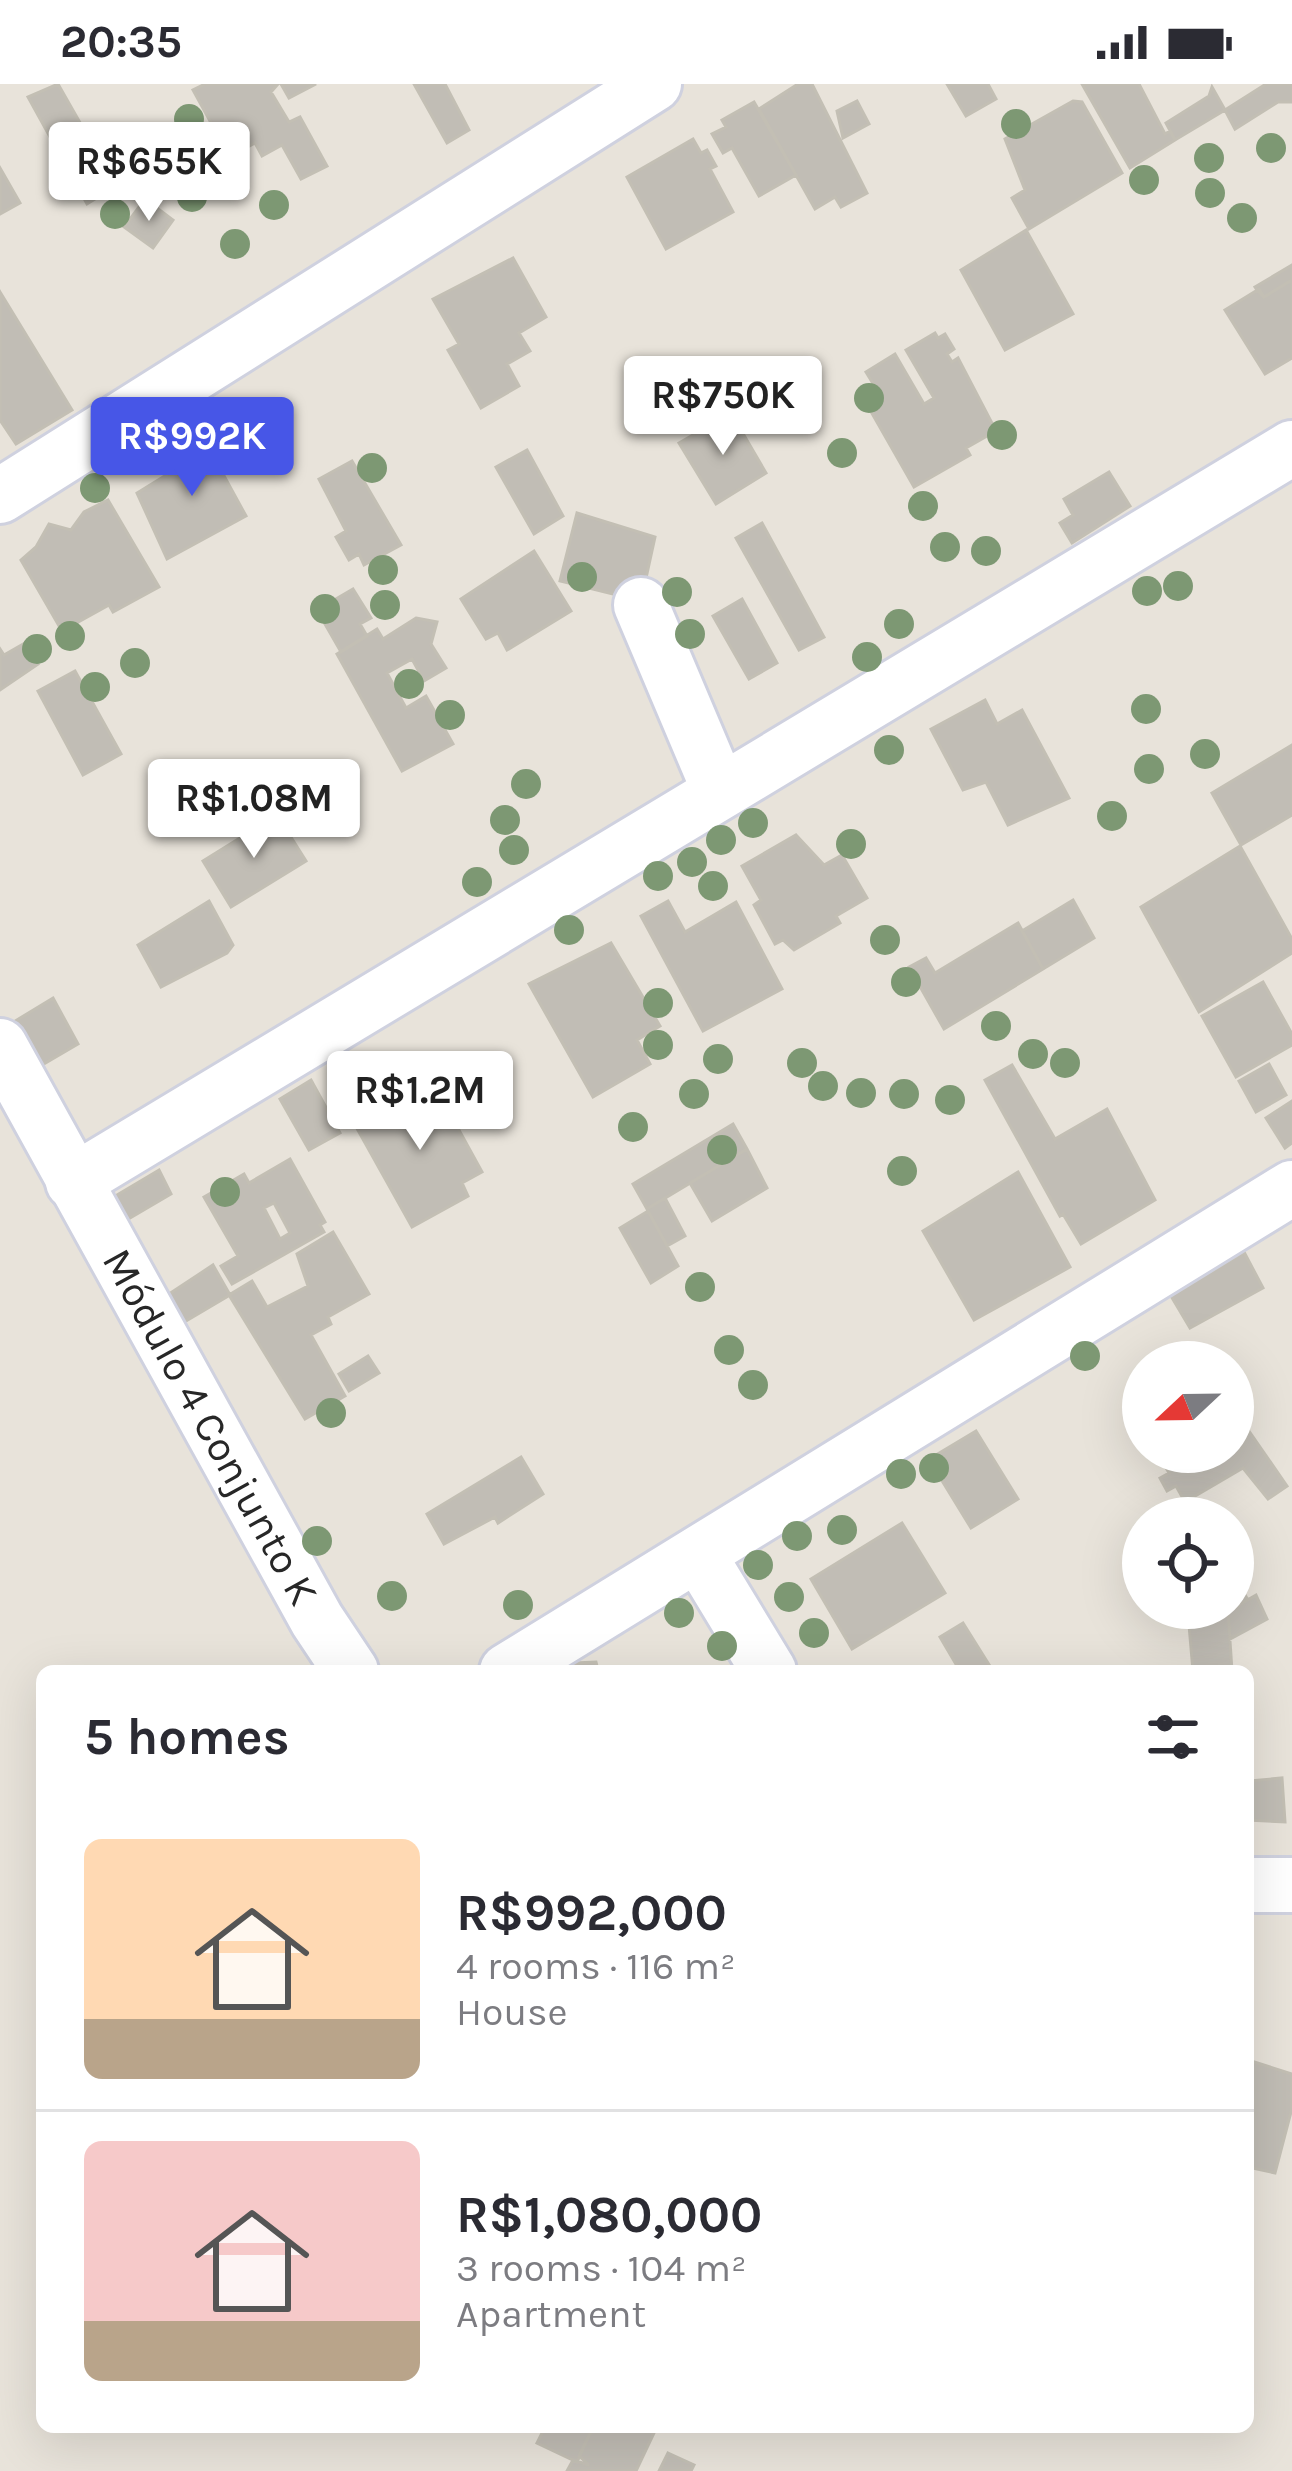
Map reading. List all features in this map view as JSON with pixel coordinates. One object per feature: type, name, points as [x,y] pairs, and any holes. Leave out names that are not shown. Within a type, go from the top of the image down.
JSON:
[{"type":"street","points":[[0,496],[654,84]]},
{"type":"street","points":[[73,1182],[1292,448]]},
{"type":"street","points":[[640,605],[720,792]]},
{"type":"street","name":"Módulo 4 Conjunto K","points":[[0,1046],[317,1620],[347,1665]]},
{"type":"street","points":[[518,1665],[1292,1188]]},
{"type":"street","points":[[698,1554],[765,1665]]},
{"type":"street","points":[[1254,1885],[1292,1886]]},
{"type":"building","points":[[58,84],[116,186],[87,204],[28,97]]},
{"type":"building","points":[[205,84],[278,84],[271,92],[289,122],[300,117],[327,166],[301,179],[282,145],[262,156],[255,143],[242,150],[229,126],[216,132],[193,90]]},
{"type":"building","points":[[281,84],[316,84],[289,98]]},
{"type":"building","points":[[414,84],[445,84],[469,130],[447,143]]},
{"type":"building","points":[[798,84],[812,84],[867,193],[841,207],[835,197],[815,209],[759,109]]},
{"type":"building","points":[[947,84],[988,84],[996,99],[966,116]]},
{"type":"building","points":[[1082,84],[1139,84],[1165,134],[1170,131],[1175,140],[1130,168]]},
{"type":"building","points":[[1266,84],[1292,84],[1292,102],[1278,102],[1235,129],[1225,110]]},
{"type":"building","points":[[1212,87],[1225,110],[1175,140],[1166,123],[1209,96]]},
{"type":"building","points":[[857,101],[869,124],[843,138],[837,111]]},
{"type":"building","points":[[1073,101],[1082,102],[1122,173],[1029,229],[1012,198],[1025,190],[1005,139]]},
{"type":"building","points":[[754,102],[796,175],[759,196],[732,148],[723,153],[712,134],[726,127],[722,120]]},
{"type":"building","points":[[693,139],[716,166],[710,169],[733,212],[666,249],[627,177]]},
{"type":"building","points":[[0,168],[20,203],[0,214]]},
{"type":"building","points":[[145,199],[173,220],[153,248],[124,227]]},
{"type":"building","points":[[1026,230],[1073,314],[1005,350],[961,270]]},
{"type":"building","points":[[513,258],[546,317],[519,333],[530,351],[507,364],[519,386],[481,408],[448,350],[459,344],[433,299]]},
{"type":"building","points":[[1292,265],[1292,280],[1264,297],[1255,287]]},
{"type":"building","points":[[1292,280],[1292,358],[1265,374],[1225,310],[1259,289],[1264,297]]},
{"type":"building","points":[[0,292],[72,410],[16,444],[0,420]]},
{"type":"building","points":[[935,333],[938,338],[945,334],[954,349],[947,354],[952,362],[958,358],[996,431],[966,448],[970,455],[914,487],[869,408],[883,400],[866,372],[895,354],[924,404],[934,398],[906,350]]},
{"type":"building","points":[[731,413],[766,473],[716,504],[679,443]]},
{"type":"building","points":[[215,437],[233,469],[223,474],[246,516],[167,559],[137,493],[176,469],[172,460]]},
{"type":"building","points":[[527,450],[563,516],[534,534],[496,467]]},
{"type":"building","points":[[352,461],[401,545],[364,565],[359,554],[349,560],[336,537],[346,531],[319,479]]},
{"type":"building","points":[[1109,472],[1130,506],[1072,543],[1060,523],[1073,515],[1064,499]]},
{"type":"building","points":[[108,500],[159,587],[113,612],[109,605],[62,631],[21,560],[36,547],[49,524],[71,530],[84,512]]},
{"type":"building","points":[[577,513],[655,537],[641,601],[560,581]]},
{"type":"building","points":[[762,523],[824,637],[799,650],[736,538]]},
{"type":"building","points":[[534,551],[571,611],[507,650],[498,633],[486,639],[461,599]]},
{"type":"building","points":[[353,589],[371,618],[360,624],[367,636],[341,652],[317,610]]},
{"type":"building","points":[[742,599],[777,663],[749,679],[713,616]]},
{"type":"building","points":[[416,618],[437,622],[431,644],[446,668],[424,681],[412,659],[387,673],[406,708],[426,696],[453,744],[402,771],[337,654],[377,629],[383,639]]},
{"type":"building","points":[[25,643],[38,664],[0,690],[0,649],[4,655]]},
{"type":"building","points":[[75,671],[121,754],[83,775],[38,691]]},
{"type":"building","points":[[985,700],[997,724],[1022,710],[1069,798],[1008,825],[986,782],[963,790],[931,729]]},
{"type":"building","points":[[1292,745],[1292,815],[1241,845],[1212,793]]},
{"type":"building","points":[[277,815],[306,861],[231,907],[203,861]]},
{"type":"building","points":[[796,835],[824,865],[842,855],[867,898],[836,916],[840,923],[794,950],[783,940],[775,944],[754,905],[761,900],[742,866]]},
{"type":"building","points":[[1240,846],[1292,939],[1292,953],[1199,1012],[1141,907]]},
{"type":"building","points":[[1073,900],[1094,938],[1043,969],[1022,931]]},
{"type":"building","points":[[209,901],[233,945],[227,953],[161,987],[138,945]]},
{"type":"building","points":[[668,901],[685,932],[736,902],[782,989],[703,1031],[641,916]]},
{"type":"building","points":[[1018,923],[1043,969],[944,1029],[909,967],[926,958],[935,973]]},
{"type":"building","points":[[611,943],[660,1026],[637,1040],[650,1064],[593,1097],[529,984]]},
{"type":"building","points":[[1263,982],[1292,1034],[1292,1045],[1236,1077],[1202,1016]]},
{"type":"building","points":[[53,998],[78,1044],[37,1068],[12,1023]]},
{"type":"building","points":[[1269,1064],[1286,1095],[1256,1112],[1239,1081]]},
{"type":"building","points":[[1012,1065],[1055,1139],[1107,1109],[1155,1200],[1081,1244],[1063,1214],[1060,1216],[985,1080]]},
{"type":"building","points":[[311,1080],[340,1133],[309,1150],[280,1099]]},
{"type":"building","points":[[432,1081],[482,1172],[462,1183],[468,1196],[412,1227],[354,1123]]},
{"type":"building","points":[[1292,1101],[1292,1143],[1285,1148],[1266,1118]]},
{"type":"building","points":[[733,1124],[747,1149],[647,1209],[633,1184]]},
{"type":"building","points":[[747,1149],[767,1188],[712,1221],[690,1183]]},
{"type":"building","points":[[290,1159],[325,1222],[320,1225],[324,1232],[232,1284],[221,1266],[238,1256],[204,1197],[244,1174],[249,1183]],"holes":[[[274,1203],[290,1233],[280,1239],[264,1208]]]},
{"type":"building","points":[[159,1170],[171,1194],[125,1221],[112,1198]]},
{"type":"building","points":[[1018,1172],[1070,1267],[974,1320],[923,1231]]},
{"type":"building","points":[[665,1198],[685,1236],[667,1246],[647,1209]]},
{"type":"building","points":[[648,1211],[678,1266],[651,1283],[620,1228]]},
{"type":"building","points":[[333,1232],[369,1294],[328,1317],[331,1324],[311,1335],[345,1396],[305,1419],[229,1295],[252,1281],[267,1307],[308,1286],[297,1254]]},
{"type":"building","points":[[1244,1252],[1263,1288],[1190,1328],[1171,1296]]},
{"type":"building","points":[[213,1265],[230,1295],[181,1324],[166,1296]]},
{"type":"building","points":[[368,1356],[379,1373],[349,1391],[339,1374]]},
{"type":"building","points":[[976,1431],[1018,1499],[971,1528],[941,1479],[948,1475],[936,1455]]},
{"type":"building","points":[[1254,1438],[1287,1486],[1268,1499],[1247,1473],[1254,1473]]},
{"type":"building","points":[[521,1457],[543,1494],[498,1523],[495,1517],[444,1544],[427,1514]]},
{"type":"building","points":[[1169,1473],[1234,1473],[1194,1497],[1182,1497],[1176,1486],[1167,1491],[1160,1478]]},
{"type":"building","points":[[902,1523],[945,1593],[852,1649],[811,1579]]},
{"type":"building","points":[[1254,1596],[1267,1619],[1254,1626]]},
{"type":"building","points":[[963,1623],[989,1665],[956,1665],[940,1637]]},
{"type":"building","points":[[1189,1629],[1229,1629],[1232,1665],[1192,1665]]},
{"type":"building","points":[[1229,1629],[1248,1629],[1230,1639]]},
{"type":"building","points":[[1282,1778],[1285,1822],[1254,1820],[1254,1780]]},
{"type":"building","points":[[1254,2062],[1292,2074],[1292,2108],[1275,2173],[1254,2168]]},
{"type":"building","points":[[542,2433],[590,2433],[577,2462],[537,2443]]},
{"type":"building","points":[[590,2433],[654,2433],[636,2471],[567,2471],[573,2460],[589,2465],[579,2456]]},
{"type":"building","points":[[668,2453],[694,2465],[691,2471],[659,2471]]}]
